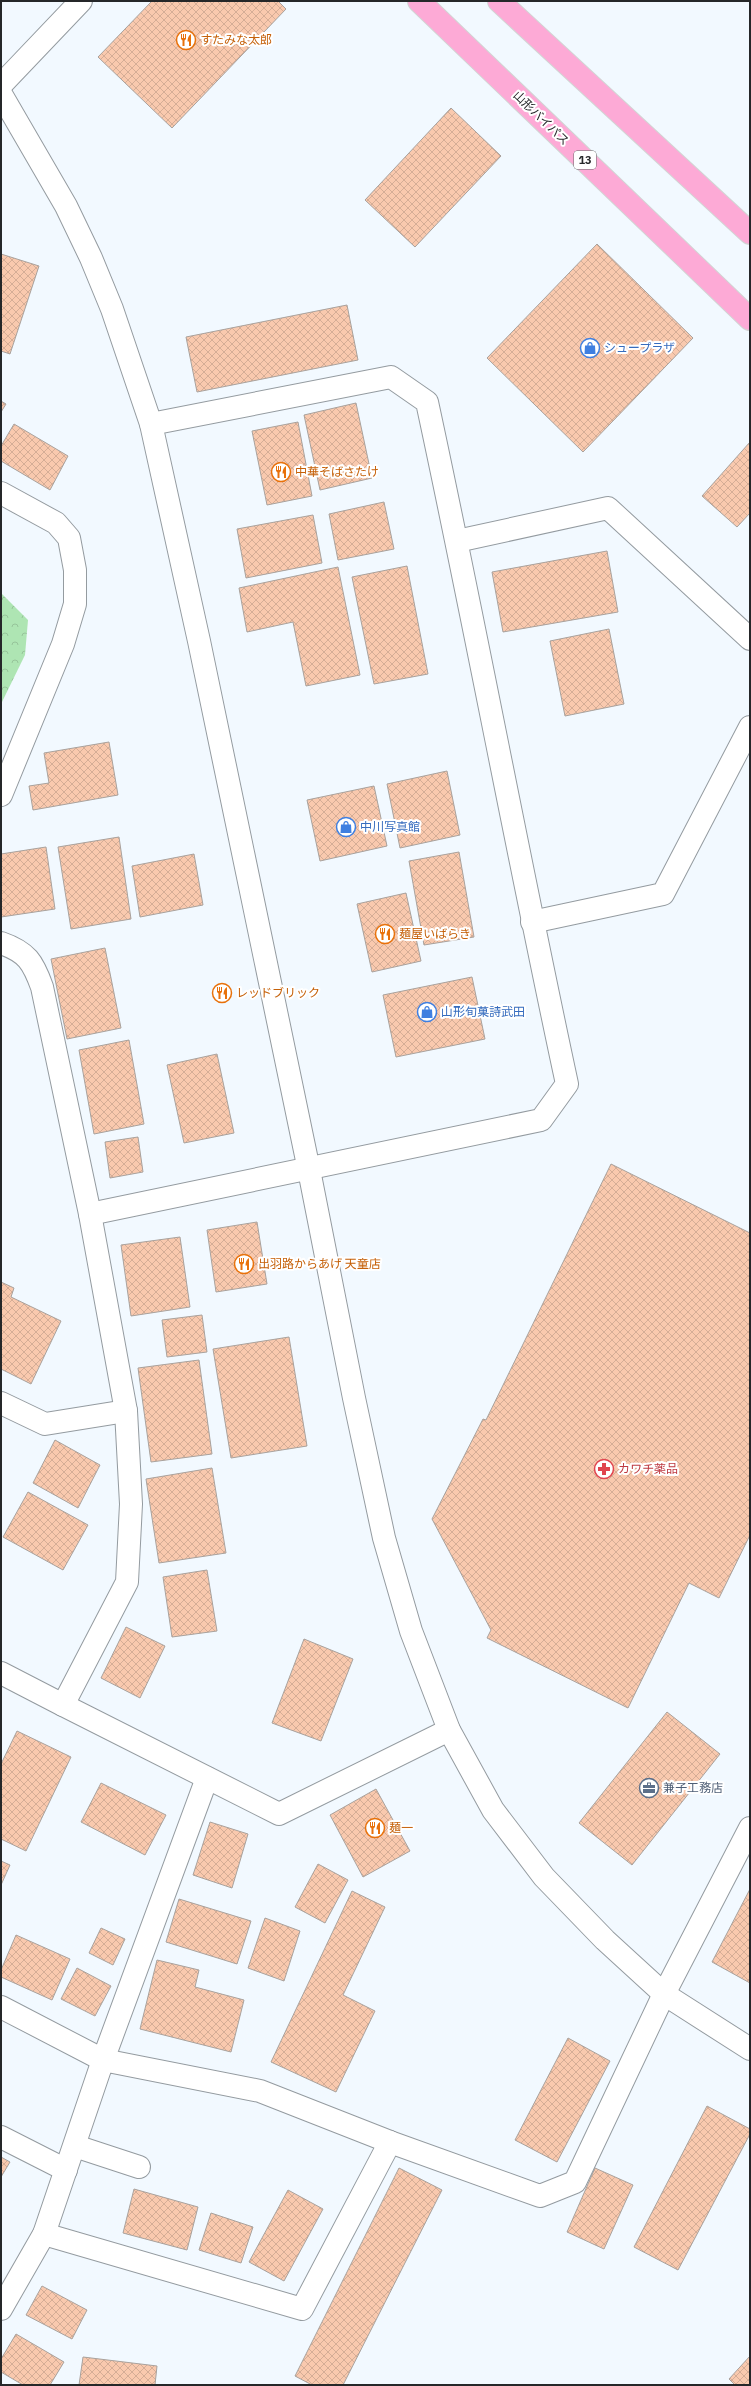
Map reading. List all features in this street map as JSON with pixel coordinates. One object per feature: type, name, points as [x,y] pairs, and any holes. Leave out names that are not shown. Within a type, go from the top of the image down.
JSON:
[{"type":"highway","name":"山形バイパス","points":[[419,1],[750,319]]},
{"type":"highway","points":[[499,1],[750,234]]},
{"type":"street","points":[[1,85],[81,1]]},
{"type":"street","points":[[1,94],[66,206],[91,258],[112,309],[151,424],[199,641],[384,1538],[411,1632],[449,1730],[494,1810],[544,1877],[605,1940],[664,1994],[750,2050]]},
{"type":"street","points":[[90,1214],[309,1170],[541,1120],[567,1084],[532,922],[457,541],[427,402],[391,377],[151,424]]},
{"type":"street","points":[[1,494],[56,523],[69,538],[75,570],[75,604],[63,644],[1,795]]},
{"type":"street","points":[[457,541],[608,508],[750,639]]},
{"type":"street","points":[[532,922],[663,894],[750,727]]},
{"type":"street","points":[[1,943],[17,949],[34,964],[42,987],[90,1214],[126,1411],[131,1504],[127,1582],[63,1705]]},
{"type":"street","points":[[1,1403],[44,1424],[126,1411]]},
{"type":"street","points":[[1,1673],[279,1814],[449,1730]]},
{"type":"street","points":[[1,2309],[44,2234],[103,2060],[207,1778]]},
{"type":"street","points":[[1,2007],[103,2060],[260,2091],[390,2142],[540,2196],[575,2182],[664,1994],[750,1828]]},
{"type":"street","points":[[1,2137],[66,2170]]},
{"type":"street","points":[[44,2234],[302,2309],[390,2142]]},
{"type":"street","points":[[75,2146],[139,2167]]},
{"type":"green space","points":[[1,593],[28,620],[25,655],[1,704]]},
{"type":"building","points":[[152,1],[278,1],[286,9],[172,128],[98,57]]},
{"type":"building","points":[[451,108],[501,156],[415,247],[365,200]]},
{"type":"building","name":"シュープラザ","points":[[597,244],[693,338],[583,452],[487,358]]},
{"type":"building","points":[[1,254],[39,266],[10,354],[1,351]]},
{"type":"building","points":[[347,305],[358,360],[197,392],[186,337]]},
{"type":"building","points":[[1,401],[6,404],[1,412]]},
{"type":"building","points":[[356,403],[372,478],[320,490],[304,415]]},
{"type":"building","points":[[298,422],[312,496],[267,505],[252,431]]},
{"type":"building","points":[[14,424],[68,456],[50,490],[1,461],[1,446]]},
{"type":"building","points":[[750,442],[750,513],[737,527],[702,496]]},
{"type":"building","points":[[384,502],[394,549],[338,560],[329,514]]},
{"type":"building","points":[[313,515],[322,563],[246,578],[237,529]]},
{"type":"building","points":[[607,551],[618,612],[503,632],[492,572]]},
{"type":"building","points":[[407,566],[428,674],[374,684],[352,577]]},
{"type":"building","points":[[338,567],[360,675],[306,686],[293,622],[247,632],[239,588]]},
{"type":"building","points":[[609,629],[624,704],[565,716],[550,641]]},
{"type":"building","points":[[109,742],[118,795],[33,810],[29,786],[49,783],[44,753]]},
{"type":"building","points":[[447,771],[460,835],[400,848],[387,784]]},
{"type":"building","points":[[374,786],[387,846],[320,861],[307,800]]},
{"type":"building","points":[[119,837],[131,919],[71,929],[58,847]]},
{"type":"building","points":[[46,847],[55,909],[1,917],[1,854]]},
{"type":"building","points":[[459,852],[474,937],[424,945],[409,861]]},
{"type":"building","points":[[194,854],[203,905],[140,917],[132,866]]},
{"type":"building","points":[[406,893],[421,961],[372,972],[357,904]]},
{"type":"building","points":[[105,948],[121,1028],[67,1039],[51,959]]},
{"type":"building","points":[[472,977],[485,1039],[396,1057],[383,995]]},
{"type":"building","points":[[129,1040],[144,1124],[94,1134],[79,1050]]},
{"type":"building","points":[[217,1054],[234,1133],[184,1143],[167,1065]]},
{"type":"building","points":[[138,1137],[143,1172],[110,1178],[105,1142]]},
{"type":"building","name":"カワチ薬品","points":[[611,1164],[750,1233],[750,1535],[719,1598],[689,1583],[628,1708],[487,1638],[491,1630],[432,1519],[483,1419],[486,1420]]},
{"type":"building","points":[[257,1222],[267,1284],[216,1292],[207,1230]]},
{"type":"building","points":[[180,1237],[190,1307],[131,1316],[121,1245]]},
{"type":"building","points":[[1,1282],[14,1288],[11,1297],[61,1321],[31,1384],[1,1369]]},
{"type":"building","points":[[202,1315],[207,1352],[167,1357],[162,1320]]},
{"type":"building","points":[[289,1337],[307,1446],[231,1458],[213,1349]]},
{"type":"building","points":[[199,1360],[212,1454],[151,1462],[138,1368]]},
{"type":"building","points":[[55,1440],[100,1465],[78,1508],[33,1483]]},
{"type":"building","points":[[212,1468],[226,1553],[159,1563],[146,1479]]},
{"type":"building","points":[[28,1492],[88,1525],[63,1570],[3,1537]]},
{"type":"building","points":[[207,1570],[217,1631],[172,1637],[163,1577]]},
{"type":"building","points":[[126,1627],[165,1646],[140,1698],[101,1678]]},
{"type":"building","points":[[304,1639],[353,1659],[321,1741],[272,1723]]},
{"type":"building","name":"兼子工務店","points":[[667,1712],[720,1754],[632,1865],[579,1823]]},
{"type":"building","points":[[17,1731],[71,1757],[26,1851],[1,1839],[1,1764]]},
{"type":"building","points":[[101,1783],[166,1815],[145,1855],[81,1822]]},
{"type":"building","points":[[376,1789],[410,1851],[363,1877],[330,1815]]},
{"type":"building","points":[[210,1822],[248,1834],[232,1888],[193,1875]]},
{"type":"building","points":[[1,1861],[10,1865],[1,1885]]},
{"type":"building","points":[[318,1864],[348,1880],[325,1923],[295,1907]]},
{"type":"building","points":[[750,1889],[750,1983],[712,1962]]},
{"type":"building","points":[[352,1891],[385,1907],[343,1995],[375,2011],[336,2092],[271,2062]]},
{"type":"building","points":[[179,1899],[251,1921],[237,1964],[166,1942]]},
{"type":"building","points":[[265,1918],[300,1931],[284,1981],[248,1968]]},
{"type":"building","points":[[101,1928],[125,1939],[113,1965],[89,1953]]},
{"type":"building","points":[[16,1935],[70,1959],[52,2000],[1,1977],[1,1970]]},
{"type":"building","points":[[157,1960],[199,1970],[195,1987],[244,2000],[231,2052],[140,2029]]},
{"type":"building","points":[[77,1968],[111,1986],[95,2016],[61,1999]]},
{"type":"building","points":[[568,2038],[610,2061],[557,2162],[515,2140]]},
{"type":"building","points":[[707,2106],[750,2129],[750,2134],[678,2270],[634,2247]]},
{"type":"building","points":[[1,2157],[10,2162],[1,2177]]},
{"type":"building","points":[[399,2168],[442,2190],[343,2385],[312,2385],[295,2376]]},
{"type":"building","points":[[595,2168],[633,2185],[604,2249],[567,2232]]},
{"type":"building","points":[[134,2189],[198,2207],[187,2250],[123,2233]]},
{"type":"building","points":[[288,2190],[323,2209],[284,2281],[249,2262]]},
{"type":"building","points":[[211,2213],[253,2227],[241,2263],[199,2250]]},
{"type":"building","points":[[42,2286],[87,2310],[72,2339],[26,2315]]},
{"type":"building","points":[[16,2334],[64,2362],[50,2385],[23,2385],[1,2372],[1,2359]]},
{"type":"building","points":[[750,2356],[750,2385],[735,2385],[729,2379]]},
{"type":"building","points":[[83,2357],[157,2366],[155,2385],[79,2385]]},
{"type":"place","name":"すたみな太郎","points":[[186,40]]},
{"type":"place","name":"シュープラザ","points":[[590,348]]},
{"type":"place","name":"中華そばさたけ","points":[[281,472]]},
{"type":"place","name":"中川写真館","points":[[346,827]]},
{"type":"place","name":"麺屋いばらき","points":[[385,934]]},
{"type":"place","name":"レッドブリック","points":[[222,993]]},
{"type":"place","name":"山形旬菓詩武田","points":[[427,1012]]},
{"type":"place","name":"出羽路からあげ 天童店","points":[[244,1264]]},
{"type":"place","name":"カワチ薬品","points":[[604,1469]]},
{"type":"place","name":"兼子工務店","points":[[649,1788]]},
{"type":"place","name":"麺一","points":[[375,1828]]}]
